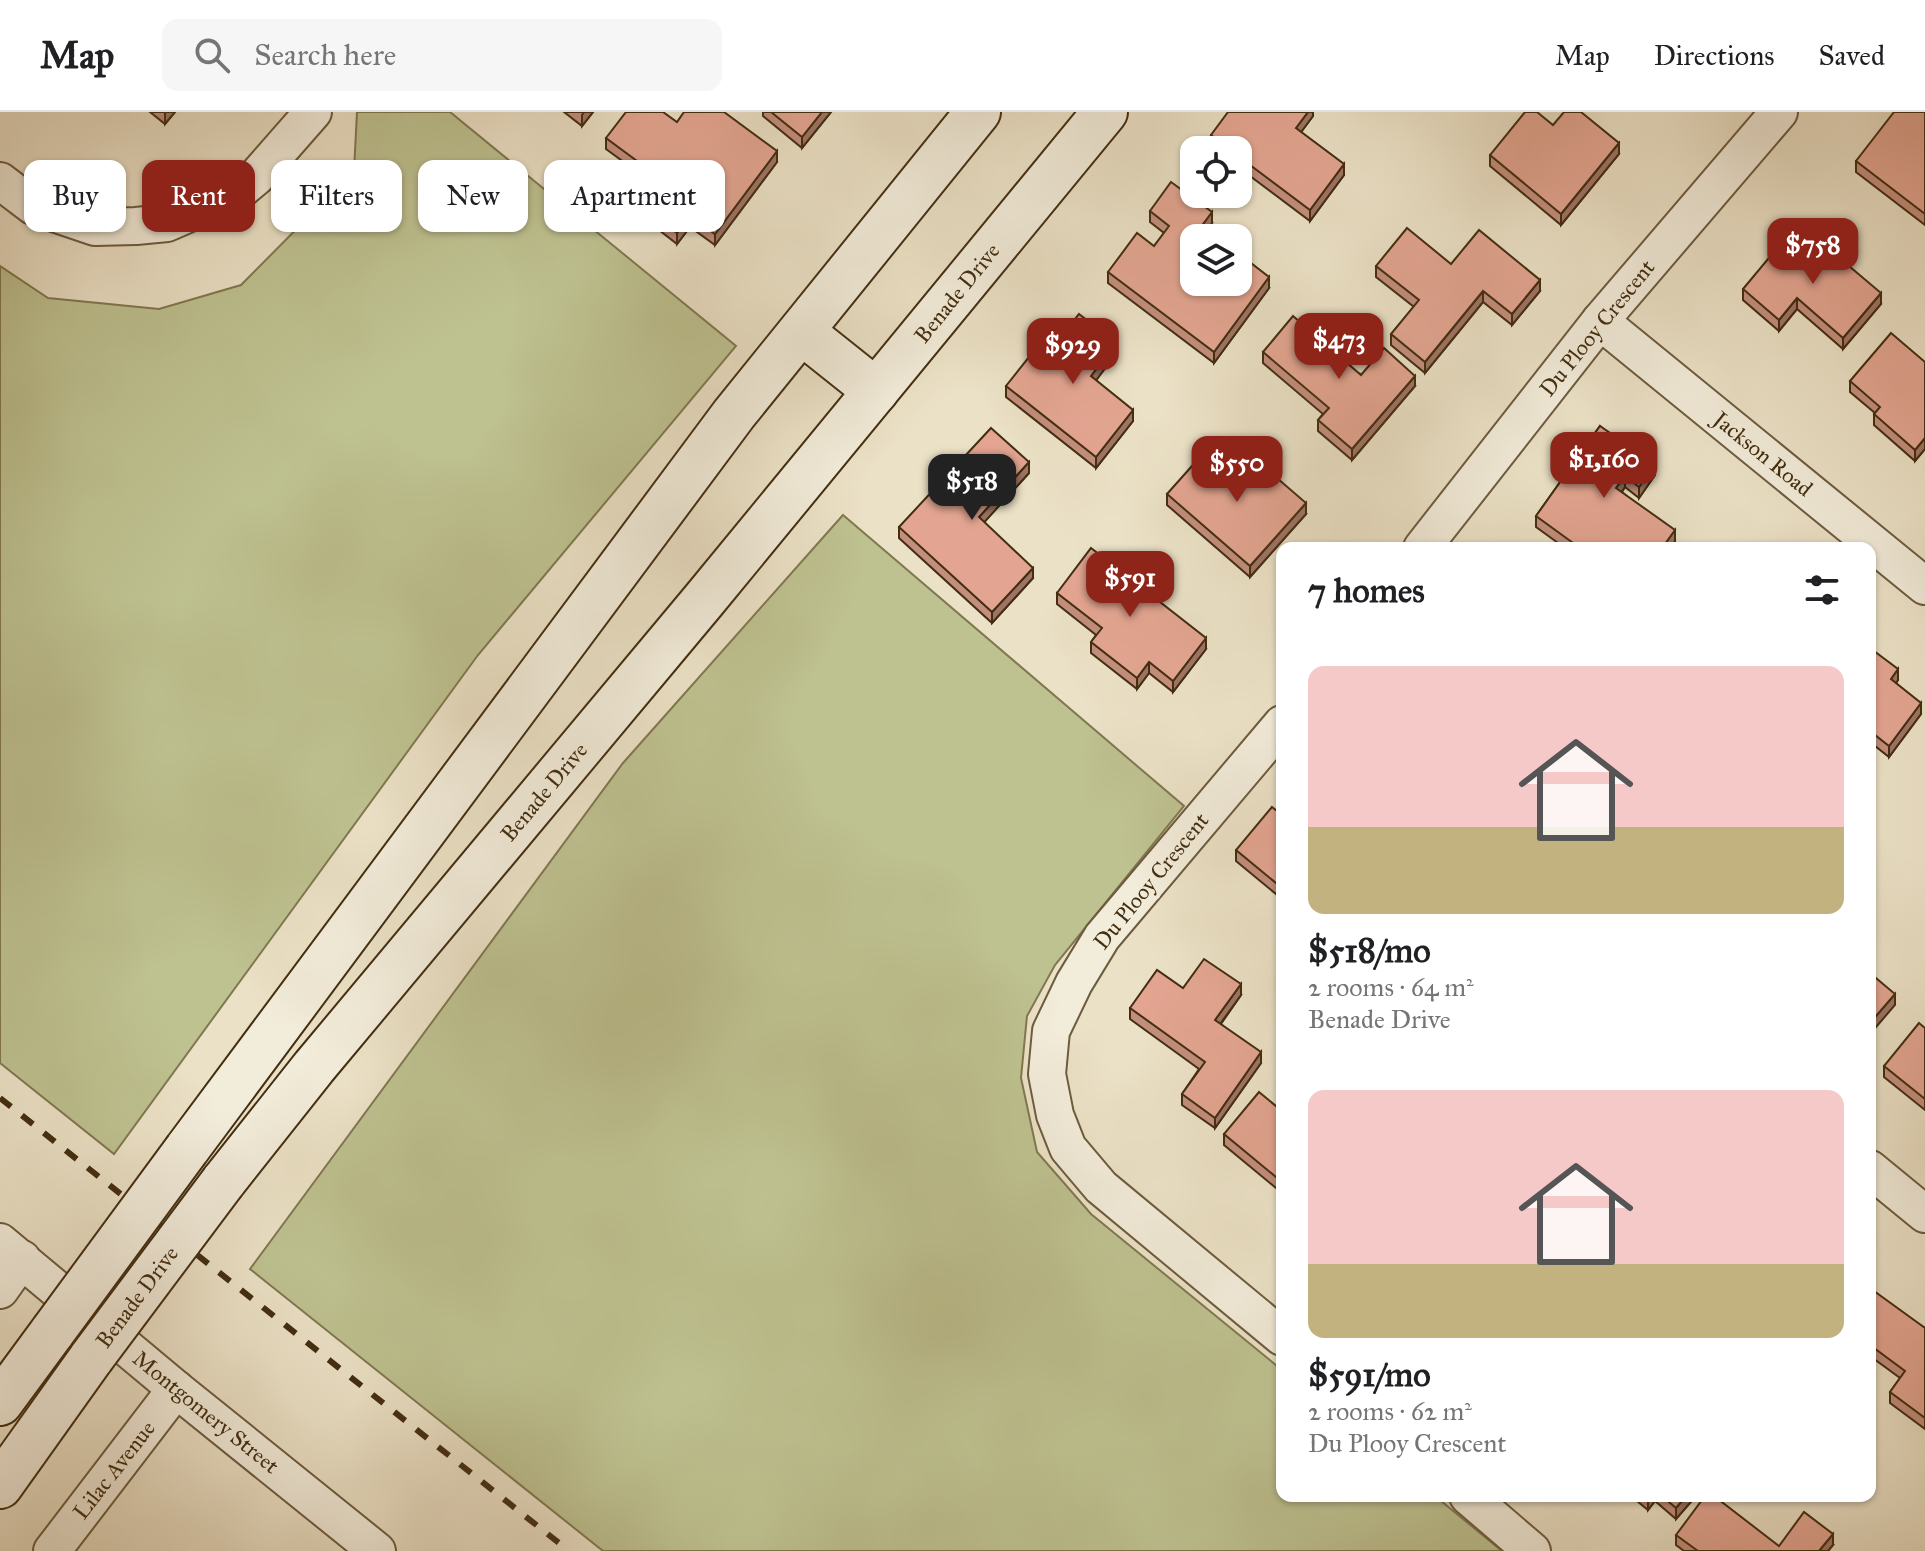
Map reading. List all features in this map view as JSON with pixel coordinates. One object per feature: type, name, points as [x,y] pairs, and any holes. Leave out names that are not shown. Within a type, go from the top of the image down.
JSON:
[{"type":"street","points":[[0,181],[33,206],[95,227],[167,223],[238,192],[256,177],[313,112]]},
{"type":"street","points":[[0,1403],[716,439],[978,112]]},
{"type":"street","name":"Benade Drive","points":[[0,1486],[223,1182],[314,1067],[714,588],[1105,112]]},
{"type":"street","name":"Du Plooy Crescent","points":[[1427,542],[1600,321],[1779,112]]},
{"type":"street","name":"Jackson Road","points":[[1600,321],[1871,542]]},
{"type":"street","points":[[802,332],[876,391]]},
{"type":"street","name":"Jackson Road","points":[[1876,546],[1925,586]]},
{"type":"street","name":"Du Plooy Crescent","points":[[1276,731],[1102,937],[1074,983],[1051,1031],[1047,1074],[1055,1115],[1068,1148],[1101,1187],[1276,1332]]},
{"type":"street","points":[[1876,1174],[1925,1214]]},
{"type":"street","points":[[0,1290],[11,1250]]},
{"type":"street","name":"Montgomery Street","points":[[11,1250],[176,1389],[377,1551]]},
{"type":"street","name":"Lilac Avenue","points":[[52,1551],[176,1389]]},
{"type":"street","points":[[1475,1502],[1532,1551]]},
{"type":"green space","points":[[357,112],[450,112],[509,160],[418,160],[418,232],[528,232],[528,176],[544,189],[544,232],[597,232],[736,346],[478,655],[114,1154],[0,1063],[0,266],[48,298],[159,309],[241,285],[294,232],[402,232],[402,160],[355,160]]},
{"type":"green space","points":[[843,515],[1184,806],[1055,965],[1027,1016],[1021,1078],[1037,1152],[1091,1214],[1276,1365],[1276,1502],[1442,1502],[1502,1551],[603,1551],[250,1269],[623,763]]},
{"type":"building","points":[[626,112],[663,112],[677,122],[684,112],[724,112],[777,151],[725,221],[725,160],[636,160],[606,138]]},
{"type":"building","points":[[771,112],[822,112],[802,137]]},
{"type":"building","points":[[1228,112],[1308,112],[1296,128],[1344,164],[1310,210],[1252,166],[1252,136],[1211,135]]},
{"type":"building","points":[[1525,112],[1537,112],[1553,125],[1564,112],[1581,112],[1619,143],[1561,214],[1490,155]]},
{"type":"building","points":[[1894,112],[1925,112],[1925,214],[1856,161]]},
{"type":"building","points":[[1171,182],[1180,189],[1180,208],[1207,208],[1212,212],[1203,224],[1180,224],[1180,296],[1252,296],[1252,264],[1269,277],[1214,352],[1108,272],[1137,233],[1154,246],[1169,226],[1150,211]]},
{"type":"building","points":[[1407,228],[1451,264],[1479,230],[1540,280],[1512,314],[1483,291],[1425,362],[1391,334],[1419,300],[1376,266]]},
{"type":"building","points":[[1817,239],[1881,293],[1843,338],[1797,298],[1779,320],[1743,289],[1783,241],[1802,257]]},
{"type":"building","points":[[1079,314],[1116,343],[1091,376],[1133,410],[1096,457],[1006,386],[1041,342],[1051,350]]},
{"type":"building","points":[[1293,316],[1361,375],[1384,348],[1415,376],[1352,449],[1318,420],[1329,408],[1263,352]]},
{"type":"building","points":[[1891,333],[1925,362],[1925,438],[1915,450],[1874,414],[1880,407],[1850,381]]},
{"type":"building","points":[[1600,426],[1655,464],[1639,487],[1625,476],[1616,488],[1675,530],[1666,542],[1572,542],[1536,516]]},
{"type":"building","points":[[991,428],[1029,462],[979,517],[1033,568],[992,612],[899,527]]},
{"type":"building","points":[[1208,448],[1242,476],[1256,460],[1306,503],[1250,566],[1167,494]]},
{"type":"building","points":[[1091,548],[1206,638],[1173,681],[1149,662],[1137,678],[1091,642],[1102,628],[1057,593]]},
{"type":"building","points":[[1876,652],[1898,669],[1891,679],[1921,703],[1889,746],[1876,736]]},
{"type":"building","points":[[1272,807],[1276,810],[1276,883],[1236,850]]},
{"type":"building","points":[[1204,959],[1241,984],[1215,1020],[1261,1052],[1215,1118],[1182,1094],[1205,1062],[1130,1008],[1157,970],[1183,988]]},
{"type":"building","points":[[1876,978],[1895,994],[1876,1016]]},
{"type":"building","points":[[1919,1023],[1925,1028],[1925,1099],[1884,1066]]},
{"type":"building","points":[[1259,1092],[1276,1106],[1276,1177],[1224,1134]]},
{"type":"building","points":[[1876,1292],[1925,1328],[1925,1418],[1890,1392],[1905,1371],[1876,1349]]},
{"type":"building","points":[[1701,1502],[1722,1502],[1779,1546],[1804,1512],[1833,1534],[1819,1551],[1698,1551],[1676,1535]]},
{"type":"railway","points":[[0,1098],[569,1551]]}]
